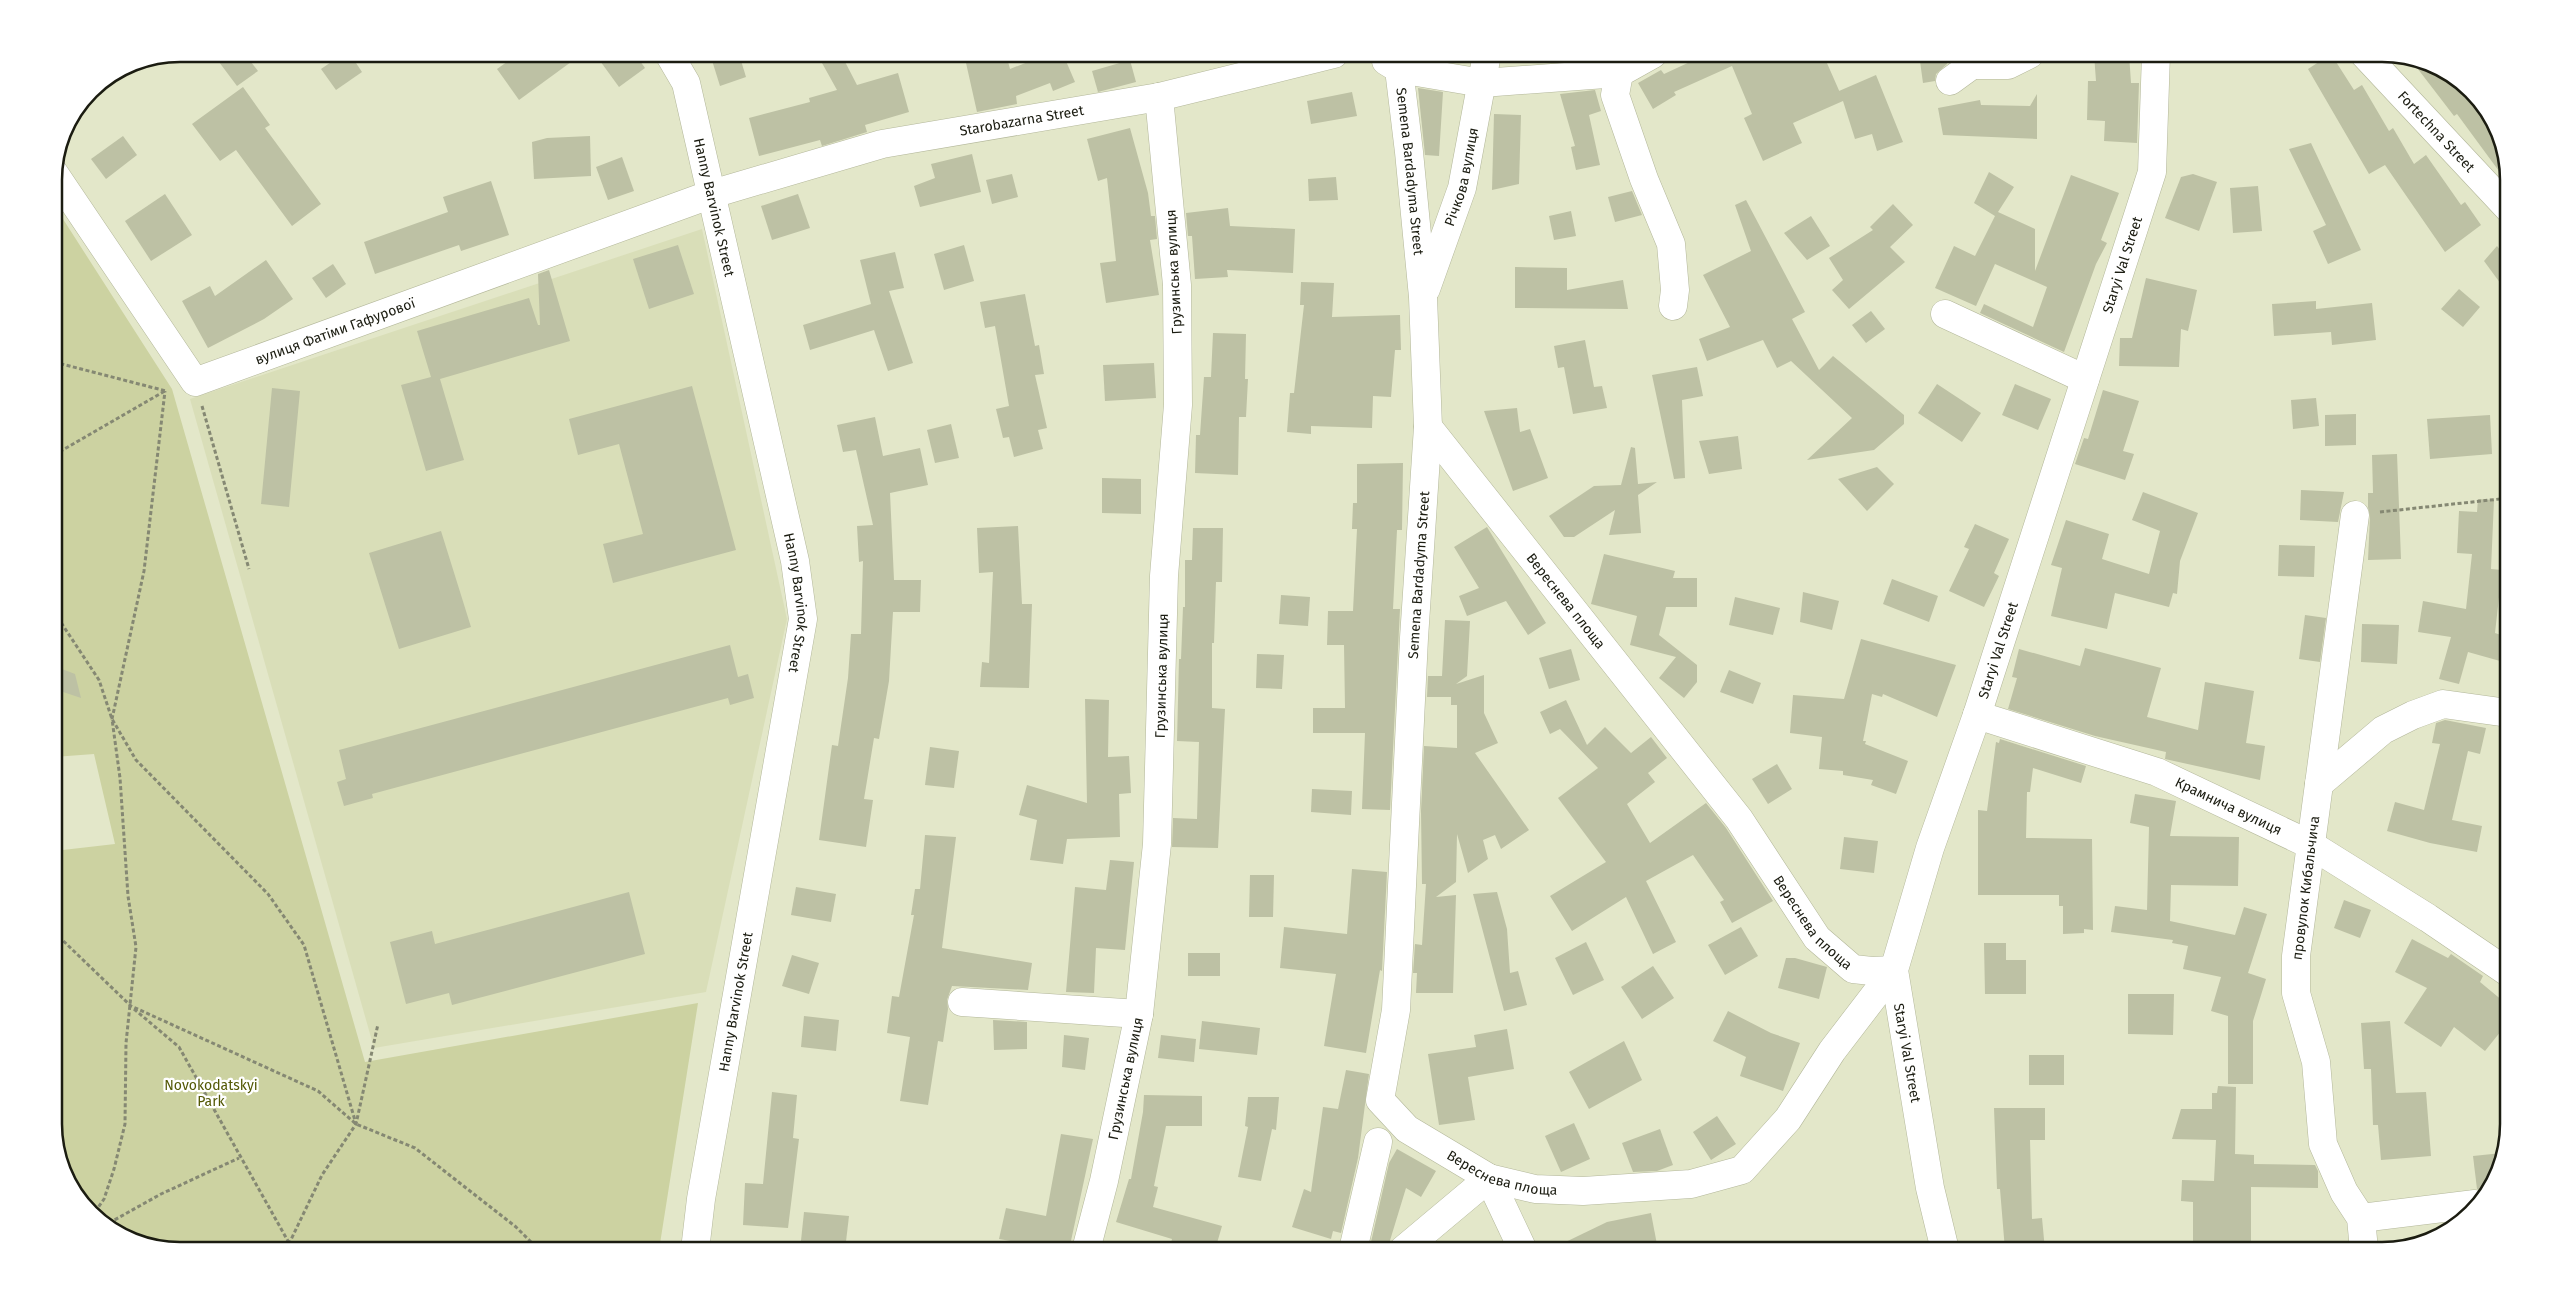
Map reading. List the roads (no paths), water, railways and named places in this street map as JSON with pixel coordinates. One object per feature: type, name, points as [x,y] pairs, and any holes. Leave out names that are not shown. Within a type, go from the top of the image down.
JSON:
[{"type":"street","name":"Hanny Barvinok Street","points":[[674,62],[686,83],[712,194],[795,561],[803,620],[701,1199],[697,1242]]},
{"type":"street","name":"Starobazarna Street","points":[[712,194],[882,144],[1159,97],[1301,62]]},
{"type":"street","points":[[1394,62],[1482,83],[1619,73],[1639,62]]},
{"type":"street","name":"Semena Bardadyma Street","points":[[1380,1100],[1396,1010],[1414,638],[1428,427],[1423,297],[1394,62]]},
{"type":"street","name":"Річкова вулиця","points":[[1423,297],[1462,188],[1486,62]]},
{"type":"street","points":[[1950,81],[1972,64],[2008,64],[2012,62]]},
{"type":"street","name":"Staryi Val Street","points":[[1943,1242],[1930,1188],[1894,970],[1930,848],[1977,715],[2152,172],[2156,62]]},
{"type":"street","name":"Fortechna Street","points":[[2371,62],[2500,199]]},
{"type":"street","points":[[1619,73],[1615,95],[1644,180],[1671,244],[1675,290],[1673,306]]},
{"type":"street","name":"Грузинська вулиця","points":[[1088,1242],[1104,1181],[1140,1014],[1157,844],[1164,576],[1178,405],[1177,285],[1159,97]]},
{"type":"street","name":"вулиця Фатіми Гафурової","points":[[63,186],[195,382],[712,194]]},
{"type":"street","points":[[1944,314],[2085,379]]},
{"type":"street","name":"Вереснева площа","points":[[1428,427],[1739,819],[1817,938],[1853,968],[1872,971],[1894,970]]},
{"type":"street","name":"провулок Кибальчича","points":[[2355,515],[2296,956],[2296,993],[2316,1062],[2323,1144],[2344,1192],[2361,1218],[2363,1242]]},
{"type":"street","points":[[2318,784],[2383,730],[2413,715],[2443,704],[2500,712]]},
{"type":"street","name":"Крамнича вулиця","points":[[1977,715],[2157,772],[2311,846],[2428,918],[2500,967]]},
{"type":"street","name":"Вереснева площа","points":[[1380,1100],[1407,1129],[1489,1178],[1535,1189],[1583,1191],[1691,1184],[1742,1170],[1788,1119],[1832,1051],[1894,970]]},
{"type":"street","points":[[962,1002],[1140,1014]]},
{"type":"street","points":[[1355,1242],[1378,1142]]},
{"type":"street","points":[[1413,1242],[1489,1178],[1519,1242]]},
{"type":"street","points":[[2361,1218],[2468,1205]]},
{"type":"park label","name":"Novokodatskyi Park","points":[[211,1094]]}]
